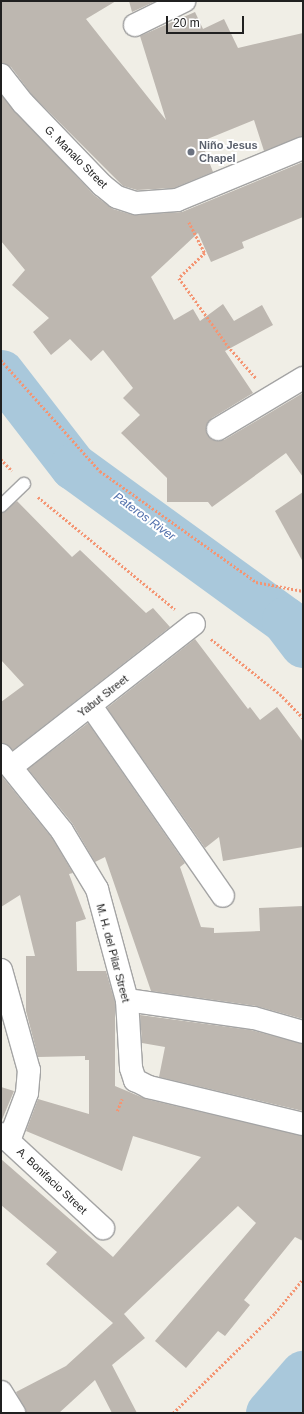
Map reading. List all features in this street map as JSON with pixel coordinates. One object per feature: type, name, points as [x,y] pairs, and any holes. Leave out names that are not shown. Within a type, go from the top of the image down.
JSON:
[{"type":"street","points":[[135,26],[184,1]]},
{"type":"street","name":"G. Manalo Street","points":[[1,75],[23,103],[117,197],[136,203],[177,200],[303,148]]},
{"type":"street","points":[[218,429],[303,378]]},
{"type":"street","name":"Yabut Street","points":[[6,761],[91,706],[194,624]]},
{"type":"street","points":[[91,706],[223,896]]},
{"type":"street","name":"M. H. del Pilar Street","points":[[6,761],[62,831],[97,890],[128,1000],[131,1068],[135,1080],[149,1087],[303,1124]]},
{"type":"street","points":[[1,970],[29,1070],[27,1093],[5,1138]]},
{"type":"street","points":[[128,1000],[254,1018],[303,1032]]},
{"type":"street","name":"A. Bonifacio Street","points":[[5,1138],[103,1228]]},
{"type":"street","points":[[1,1392],[14,1413]]},
{"type":"lane","points":[[1,506],[24,484]]},
{"type":"path","points":[[177,200],[205,253],[179,278],[228,346],[272,396]]},
{"type":"path","points":[[1,360],[100,471],[256,582],[303,591]]},
{"type":"path","points":[[1,459],[48,507],[280,694],[303,718]]},
{"type":"path","points":[[173,1413],[275,1313],[303,1279]]},
{"type":"building","points":[[1,1],[116,1],[86,19],[166,120],[140,36],[195,12],[203,29],[224,19],[238,48],[303,33],[303,136],[264,151],[254,120],[205,140],[209,149],[205,151],[213,172],[174,188],[137,190],[123,186],[32,95],[11,67],[1,63]]},
{"type":"building","points":[[129,1],[156,1],[132,12]]},
{"type":"building","points":[[1,95],[94,195],[113,209],[133,215],[182,212],[303,162],[303,217],[242,242],[244,248],[211,262],[198,233],[151,277],[174,320],[193,309],[200,321],[223,304],[234,321],[262,305],[273,325],[225,351],[253,393],[212,418],[206,430],[212,440],[224,440],[303,393],[303,477],[286,453],[212,507],[208,502],[167,502],[167,478],[121,433],[140,415],[123,398],[133,388],[103,350],[91,361],[70,339],[51,355],[33,332],[49,318],[12,285],[25,270],[1,241]]},
{"type":"building","points":[[303,492],[303,562],[275,511]]},
{"type":"building","points":[[17,501],[72,557],[80,550],[146,613],[153,608],[170,627],[13,750],[1,743],[1,702],[24,685],[1,660],[1,513]]},
{"type":"building","points":[[195,639],[248,709],[250,707],[260,720],[277,707],[303,742],[303,847],[223,861],[219,837],[205,848],[107,708]]},
{"type":"building","points":[[88,723],[185,863],[180,867],[201,927],[214,928],[214,933],[260,931],[259,908],[303,906],[303,1019],[256,1006],[151,991],[105,857],[95,862],[72,823],[28,769]]},
{"type":"building","points":[[1,775],[52,838],[73,873],[69,874],[86,919],[76,922],[77,971],[106,971],[115,1002],[115,1086],[146,1099],[303,1136],[303,1241],[295,1237],[244,1300],[250,1305],[225,1336],[218,1331],[186,1368],[155,1341],[256,1223],[238,1206],[124,1314],[145,1338],[112,1365],[137,1413],[112,1413],[95,1380],[59,1413],[26,1413],[16,1392],[66,1366],[113,1323],[46,1264],[57,1252],[1,1205],[1,1159],[113,1257],[201,1157],[133,1136],[122,1171],[26,1131],[38,1099],[89,1114],[89,1060],[85,1060],[85,1056],[38,1057],[26,1011],[26,956],[35,956],[20,895],[1,907]]},
{"type":"building","points":[[140,1015],[251,1030],[303,1044],[303,1111],[159,1077],[165,1047],[142,1043]]},
{"type":"building","points":[[1,1087],[14,1091],[1,1122]]},
{"type":"waterway","name":"Pateros River","points":[[1,373],[73,466],[285,620],[303,644]]},
{"type":"waterway","name":"Pateros River","points":[[269,1413],[303,1374]]},
{"type":"place","name":"Niño Jesus Chapel","points":[[191,152]]}]
